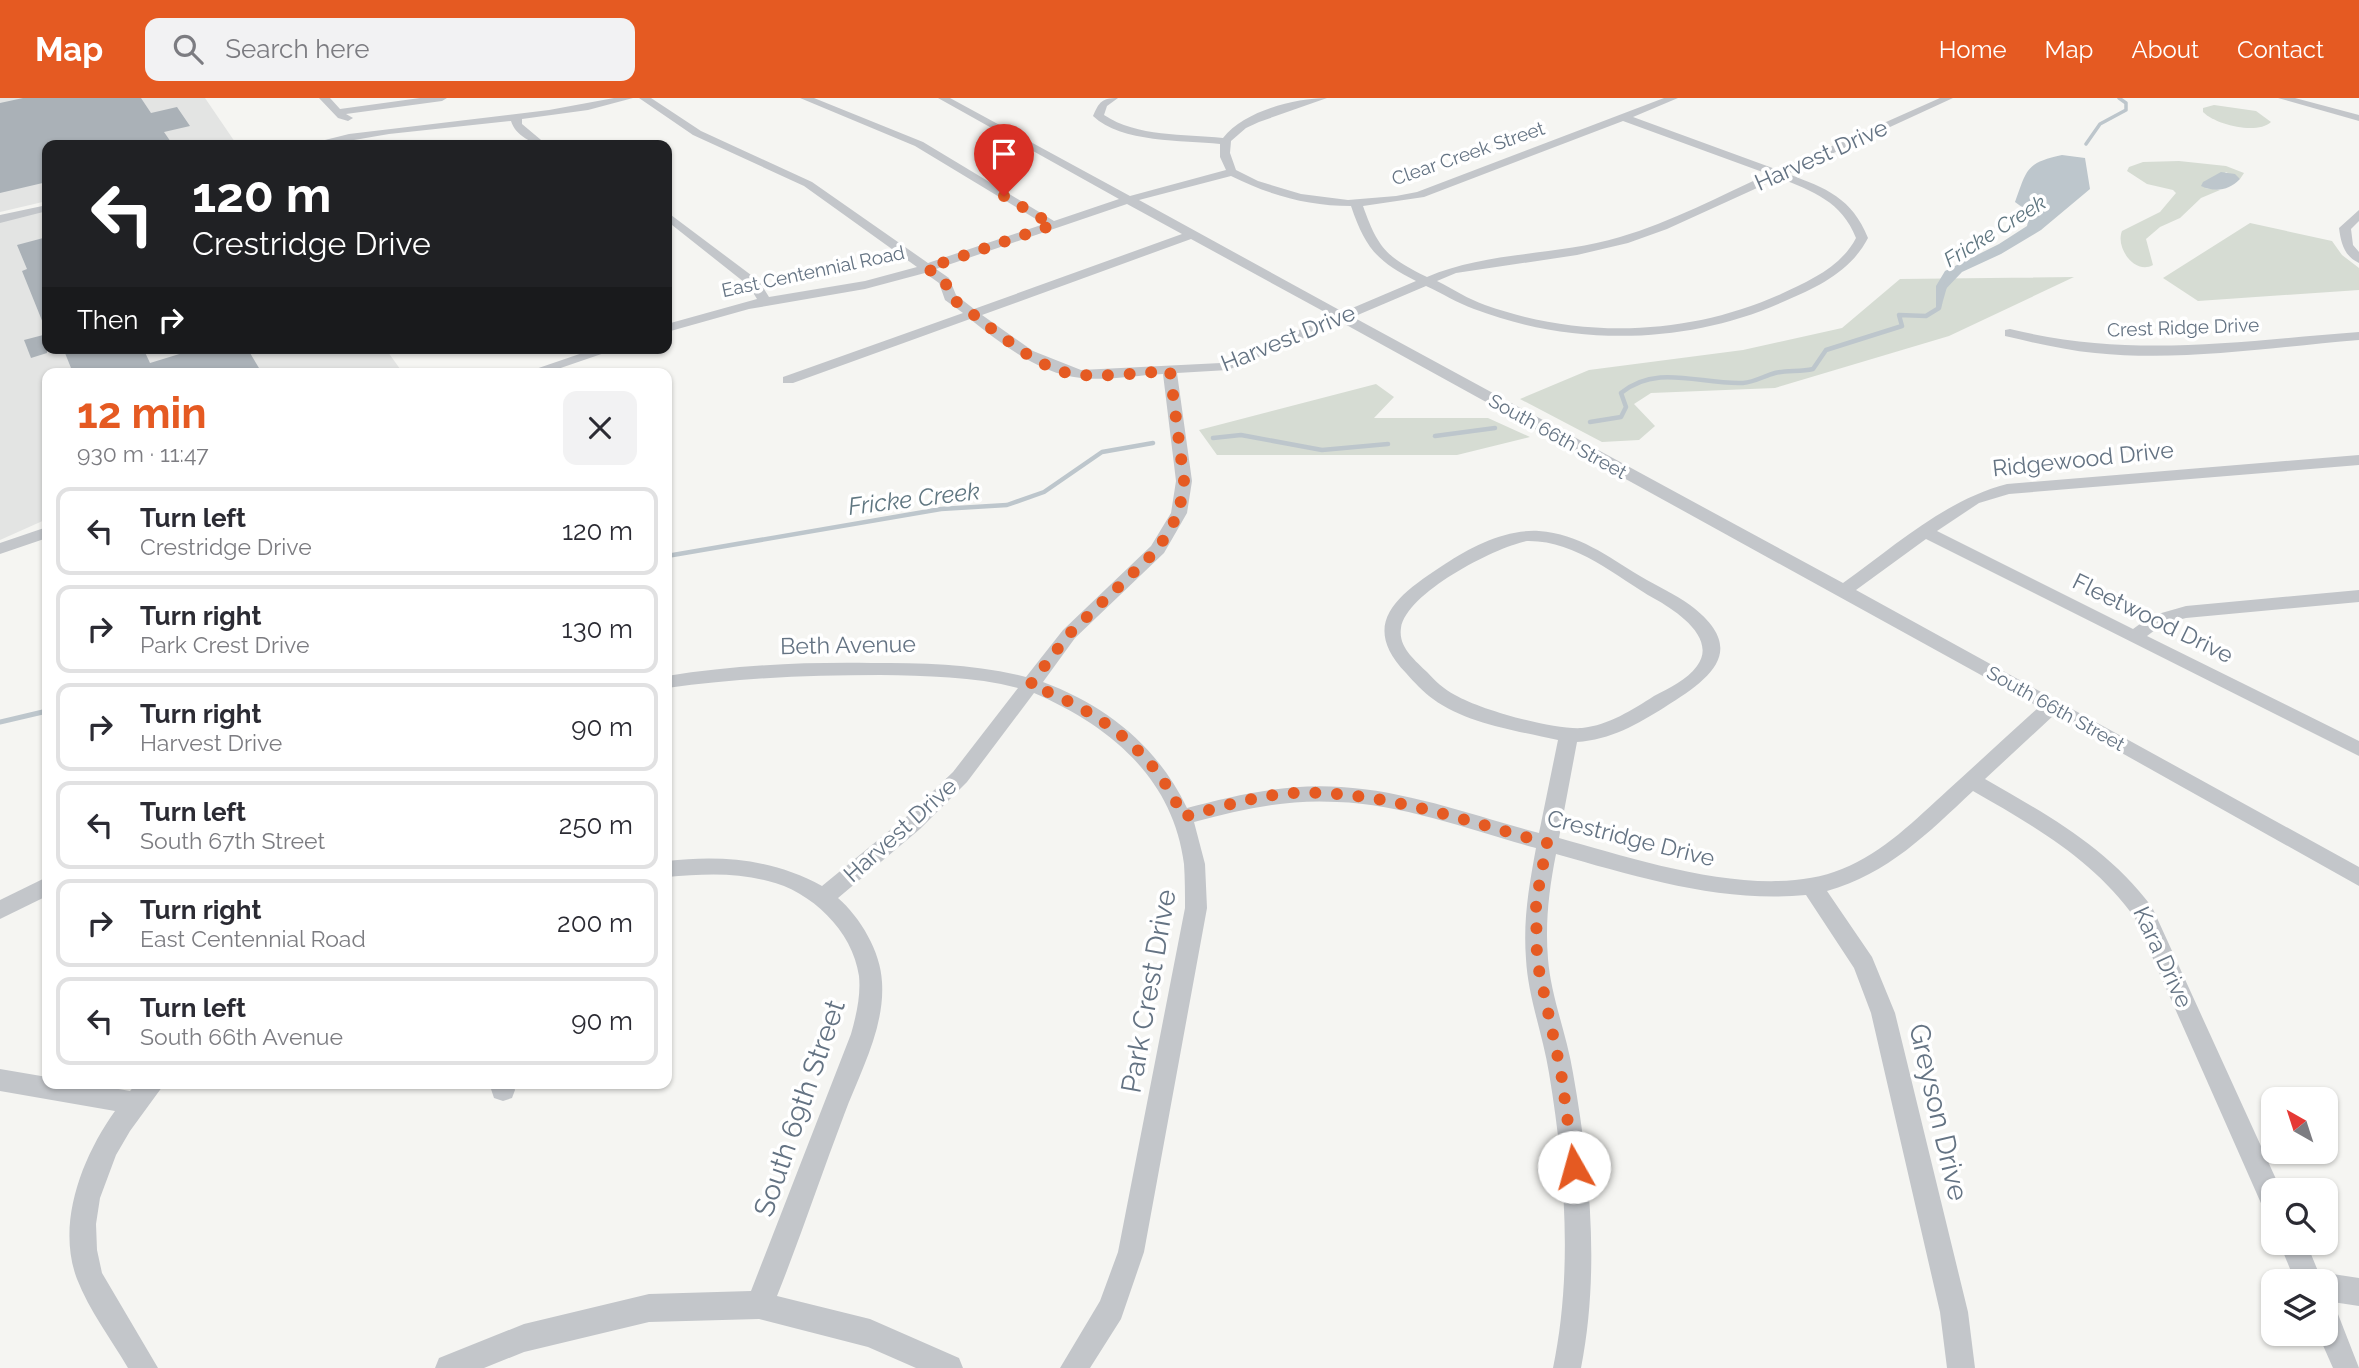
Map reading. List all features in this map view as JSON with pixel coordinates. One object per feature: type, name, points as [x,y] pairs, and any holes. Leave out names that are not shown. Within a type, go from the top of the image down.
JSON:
[{"type":"street","points":[[324,98],[342,116],[361,122],[368,140]]},
{"type":"street","points":[[338,112],[442,98]]},
{"type":"street","points":[[333,140],[365,133],[572,109],[628,98]]},
{"type":"street","points":[[644,98],[697,133],[762,160],[808,184],[945,281],[950,297],[1039,361],[1059,371],[1081,374],[1170,371]]},
{"type":"street","points":[[805,98],[919,145],[1053,225]]},
{"type":"street","name":"South 66th Street","points":[[943,98],[2174,772],[2359,877]]},
{"type":"street","points":[[1232,172],[1224,156],[1226,141],[1248,123],[1322,98]]},
{"type":"street","name":"Clear Creek Street","points":[[1232,172],[1277,193],[1356,204],[1394,201],[1420,195],[1673,98]]},
{"type":"street","name":"Harvest Drive","points":[[672,868],[748,866],[790,879],[824,897],[913,823],[960,777],[1069,634],[1158,549],[1179,513],[1184,481],[1170,371],[1223,367],[1453,270],[1577,251],[1624,240],[1663,226],[1948,98]]},
{"type":"street","points":[[2283,98],[2359,118]]},
{"type":"street","points":[[2310,105],[2322,98]]},
{"type":"street","points":[[1108,101],[1098,116],[1122,129],[1226,141]]},
{"type":"street","points":[[516,116],[517,125],[536,140]]},
{"type":"street","points":[[1356,204],[1371,243],[1394,263],[1424,280],[1481,308],[1536,323],[1596,331],[1664,331],[1717,322],[1777,302],[1816,282],[1855,255],[1862,239],[1854,218],[1836,201],[1779,174],[1623,117]]},
{"type":"street","name":"East Centennial Road","points":[[672,327],[765,302],[865,285],[927,268],[1127,200],[1232,172]]},
{"type":"street","points":[[0,217],[42,207]]},
{"type":"street","points":[[2345,234],[2359,214]]},
{"type":"street","points":[[672,219],[754,284],[765,302]]},
{"type":"street","points":[[2345,234],[2359,231]]},
{"type":"street","points":[[2345,234],[2359,243]]},
{"type":"street","points":[[2345,234],[2359,260]]},
{"type":"street","points":[[788,380],[1191,235]]},
{"type":"street","name":"Crest Ridge Drive","points":[[2010,333],[2049,345],[2148,352],[2359,335]]},
{"type":"street","points":[[543,368],[580,354]]},
{"type":"street","points":[[546,368],[592,354]]},
{"type":"street","name":"Ridgewood Drive","points":[[1843,592],[1973,500],[2007,489],[2359,460]]},
{"type":"street","name":"Fleetwood Drive","points":[[1925,532],[2359,748]]},
{"type":"street","points":[[0,549],[42,534]]},
{"type":"street","points":[[1527,536],[1552,538],[1578,546],[1695,618],[1707,633],[1712,646],[1710,659],[1700,676],[1626,723],[1600,733],[1569,735],[1482,713],[1440,695],[1400,656],[1393,645],[1392,629],[1397,615],[1420,588],[1490,546],[1506,539],[1527,536]]},
{"type":"street","points":[[2135,636],[2157,620],[2186,612],[2359,596]]},
{"type":"street","name":"Beth Avenue","points":[[672,681],[824,668],[935,670],[996,676],[1030,685]]},
{"type":"street","name":"Park Crest Drive","points":[[1030,685],[1062,697],[1096,715],[1148,760],[1173,794],[1183,817],[1195,863],[1196,908],[1131,1252],[1111,1309],[1074,1368]]},
{"type":"street","name":"Crestridge Drive","points":[[1183,817],[1268,796],[1339,794],[1391,801],[1661,875],[1719,885],[1776,888],[1812,886],[1862,871],[1884,858],[2052,706]]},
{"type":"street","points":[[1567,1368],[1576,1324],[1577,1191],[1561,1072],[1537,961],[1536,902],[1569,735]]},
{"type":"street","name":"South 66th Street","points":[[2174,772],[2359,865]]},
{"type":"street","name":"Kara Drive","points":[[1972,780],[2049,825],[2096,857],[2133,895],[2144,913],[2263,1178]]},
{"type":"street","name":"Greyson Drive","points":[[1812,886],[1864,964],[1883,1013],[1954,1312],[1961,1368]]},
{"type":"street","points":[[0,909],[42,888]]},
{"type":"street","name":"South 69th Street","points":[[759,1305],[863,1033],[871,984],[860,942],[841,912],[824,897]]},
{"type":"street","points":[[0,1080],[42,1087]]},
{"type":"street","points":[[52,1089],[133,1103]]},
{"type":"street","points":[[144,1368],[89,1275],[82,1238],[85,1200],[100,1162],[133,1103],[147,1089]]},
{"type":"street","points":[[2338,1289],[2359,1292]]},
{"type":"street","points":[[449,1368],[524,1338],[649,1308],[759,1305],[798,1312],[870,1332],[949,1368]]},
{"type":"street","points":[[2338,1346],[2347,1368]]},
{"type":"shaded area","points":[[0,98],[205,98],[234,140],[42,140],[42,202],[0,212]]},
{"type":"shaded area","points":[[2214,105],[2256,111],[2271,122],[2256,128],[2237,127],[2217,121],[2203,112],[2203,108]]},
{"type":"shaded area","points":[[2062,155],[2085,158],[2090,189],[2041,230],[2001,254],[1962,272],[1943,292],[1936,311],[1936,286],[1945,271],[1999,244],[2027,226],[2030,213],[2015,202],[2025,175],[2041,161]]},
{"type":"shaded area","points":[[2179,161],[2226,166],[2244,173],[2240,179],[2226,172],[2205,188],[2220,190],[2201,198],[2180,218],[2160,227],[2146,239],[2153,265],[2140,266],[2133,263],[2124,252],[2121,245],[2122,231],[2160,212],[2176,193],[2147,184],[2127,171],[2129,167],[2143,162]]},
{"type":"shaded area","points":[[2221,172],[2235,174],[2240,179],[2222,189],[2201,186],[2203,182]]},
{"type":"shaded area","points":[[42,211],[42,354],[389,354],[399,368],[42,368],[42,521],[0,540],[0,222]]},
{"type":"shaded area","points":[[2250,223],[2332,241],[2342,255],[2359,268],[2359,290],[2198,301],[2163,278]]},
{"type":"shaded area","points":[[2074,277],[1949,336],[1775,388],[1651,393],[1634,404],[1655,426],[1639,440],[1602,442],[1520,399],[1589,370],[1743,350],[1842,328],[1900,279]]},
{"type":"shaded area","points":[[1376,384],[1394,397],[1374,418],[1488,418],[1530,437],[1457,455],[1217,455],[1199,430]]},
{"type":"building","points":[[23,98],[141,98],[151,113],[177,107],[190,126],[164,132],[170,140],[42,140],[42,183],[0,193],[0,103]]},
{"type":"building","points":[[42,238],[42,321],[22,271],[27,269],[17,245]]},
{"type":"building","points":[[42,335],[44,354],[31,358],[24,340]]},
{"type":"building","points":[[65,354],[146,354],[150,363],[179,354],[251,354],[259,368],[71,368]]},
{"type":"waterway","name":"Fricke Creek","points":[[2086,144],[2100,124],[2126,110],[2126,103],[2119,98]]},
{"type":"waterway","name":"Fricke Creek","points":[[1940,305],[1946,284]]},
{"type":"waterway","name":"Fricke Creek","points":[[1590,422],[1621,417],[1626,407],[1621,393],[1649,379],[1680,377],[1743,383],[1780,372],[1813,369],[1826,350],[1902,326],[1899,315],[1926,316],[1939,308],[1940,303]]},
{"type":"waterway","name":"Fricke Creek","points":[[1435,436],[1495,428]]},
{"type":"waterway","name":"Fricke Creek","points":[[1213,438],[1241,435],[1322,450],[1388,444]]},
{"type":"waterway","name":"Fricke Creek","points":[[672,555],[941,509],[1007,505],[1044,492],[1102,452],[1153,443]]},
{"type":"waterway","name":"Fricke Creek","points":[[0,722],[42,712]]},
{"type":"route","points":[[1004,196],[1053,225],[927,268],[945,281],[950,297],[1039,361],[1059,371],[1081,374],[1170,371],[1184,481],[1179,513],[1158,549],[1069,634],[1030,685],[1062,697],[1096,715],[1124,737],[1148,760],[1173,794],[1183,817],[1268,796],[1339,794],[1391,801],[1547,843],[1536,902],[1537,961],[1561,1072],[1574,1167]]}]
